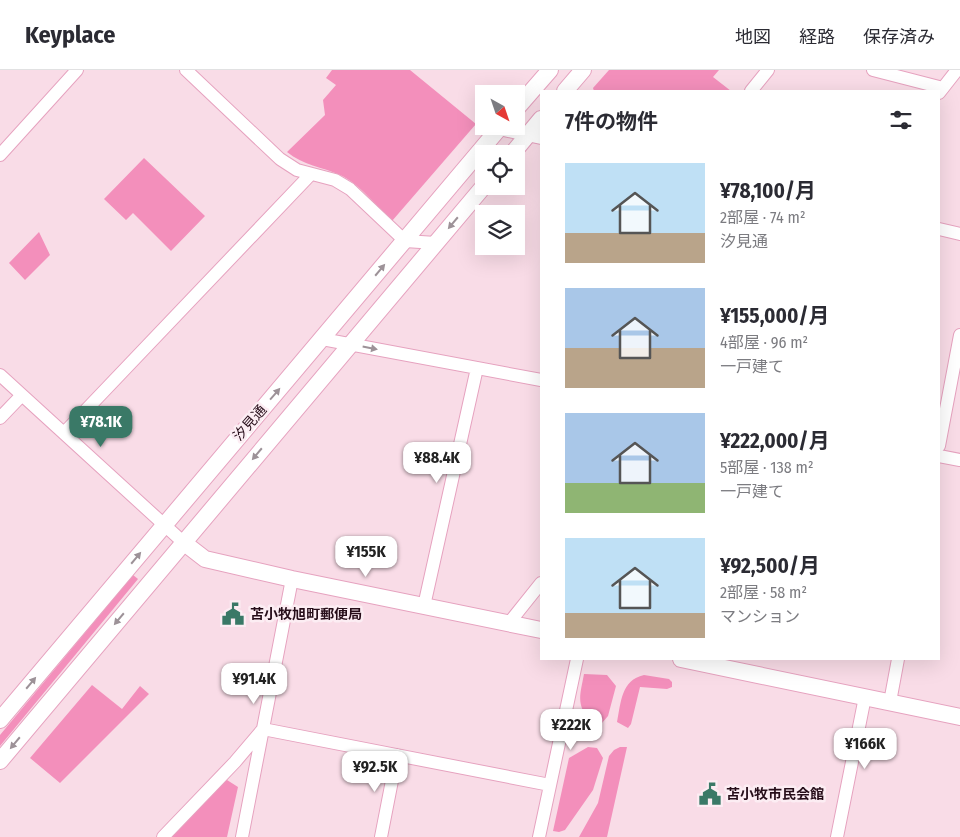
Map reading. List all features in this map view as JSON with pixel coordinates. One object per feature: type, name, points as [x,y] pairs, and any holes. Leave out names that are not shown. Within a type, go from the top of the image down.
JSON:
[{"type":"street","points":[[0,155],[76,70]]},
{"type":"street","points":[[186,70],[280,159],[296,170],[335,180],[350,189],[405,241],[436,244]]},
{"type":"street","points":[[525,99],[550,70]]},
{"type":"street","points":[[566,90],[583,70]]},
{"type":"street","points":[[751,90],[768,70]]},
{"type":"street","points":[[873,70],[941,90],[957,70]]},
{"type":"street","points":[[524,145],[534,137],[540,122]]},
{"type":"street","name":"汐見通","points":[[0,720],[493,135]]},
{"type":"street","points":[[64,434],[310,175]]},
{"type":"street","name":"汐見通","points":[[0,761],[477,195]]},
{"type":"street","points":[[940,229],[960,234]]},
{"type":"street","points":[[940,441],[960,335]]},
{"type":"street","points":[[322,339],[540,380]]},
{"type":"street","points":[[424,606],[477,368]]},
{"type":"street","points":[[0,375],[183,542],[205,559],[292,579],[540,630]]},
{"type":"street","points":[[0,418],[22,395]]},
{"type":"street","points":[[940,456],[960,460]]},
{"type":"street","points":[[242,837],[292,579]]},
{"type":"street","points":[[509,623],[540,584]]},
{"type":"street","points":[[539,837],[577,660]]},
{"type":"street","points":[[686,660],[960,717]]},
{"type":"street","points":[[890,702],[898,660]]},
{"type":"street","points":[[837,837],[865,697]]},
{"type":"street","points":[[263,730],[550,785]]},
{"type":"street","points":[[163,837],[263,730]]},
{"type":"street","points":[[380,837],[396,755]]},
{"type":"shaded area","points":[[332,70],[410,70],[475,123],[392,221],[361,190],[347,179],[300,160],[287,152],[325,115],[323,100],[336,85],[326,78]]},
{"type":"shaded area","points":[[609,70],[719,70],[713,77],[730,90],[594,90],[593,88]]},
{"type":"shaded area","points":[[144,158],[205,216],[171,251],[133,213],[126,220],[104,199]]},
{"type":"shaded area","points":[[39,232],[50,255],[25,280],[9,263]]},
{"type":"shaded area","points":[[133,575],[138,579],[0,746],[0,735]]},
{"type":"shaded area","points":[[584,674],[607,675],[616,686],[608,716],[602,723],[593,723],[581,706],[580,695]]},
{"type":"shaded area","points":[[644,675],[669,679],[672,682],[672,687],[667,689],[640,687],[631,724],[628,728],[617,722],[623,693],[631,682]]},
{"type":"shaded area","points":[[92,685],[122,709],[140,686],[149,694],[60,783],[30,758]]},
{"type":"shaded area","points":[[588,747],[597,748],[603,758],[593,790],[565,830],[553,831],[569,758]]},
{"type":"shaded area","points":[[620,747],[627,747],[607,837],[579,837],[598,803],[609,756]]},
{"type":"shaded area","points":[[227,780],[238,787],[227,837],[171,837],[222,782]]},
{"type":"place","name":"苫小牧旭町郵便局","points":[[233,614]]},
{"type":"place","name":"苫小牧市民会館","points":[[710,794]]}]
